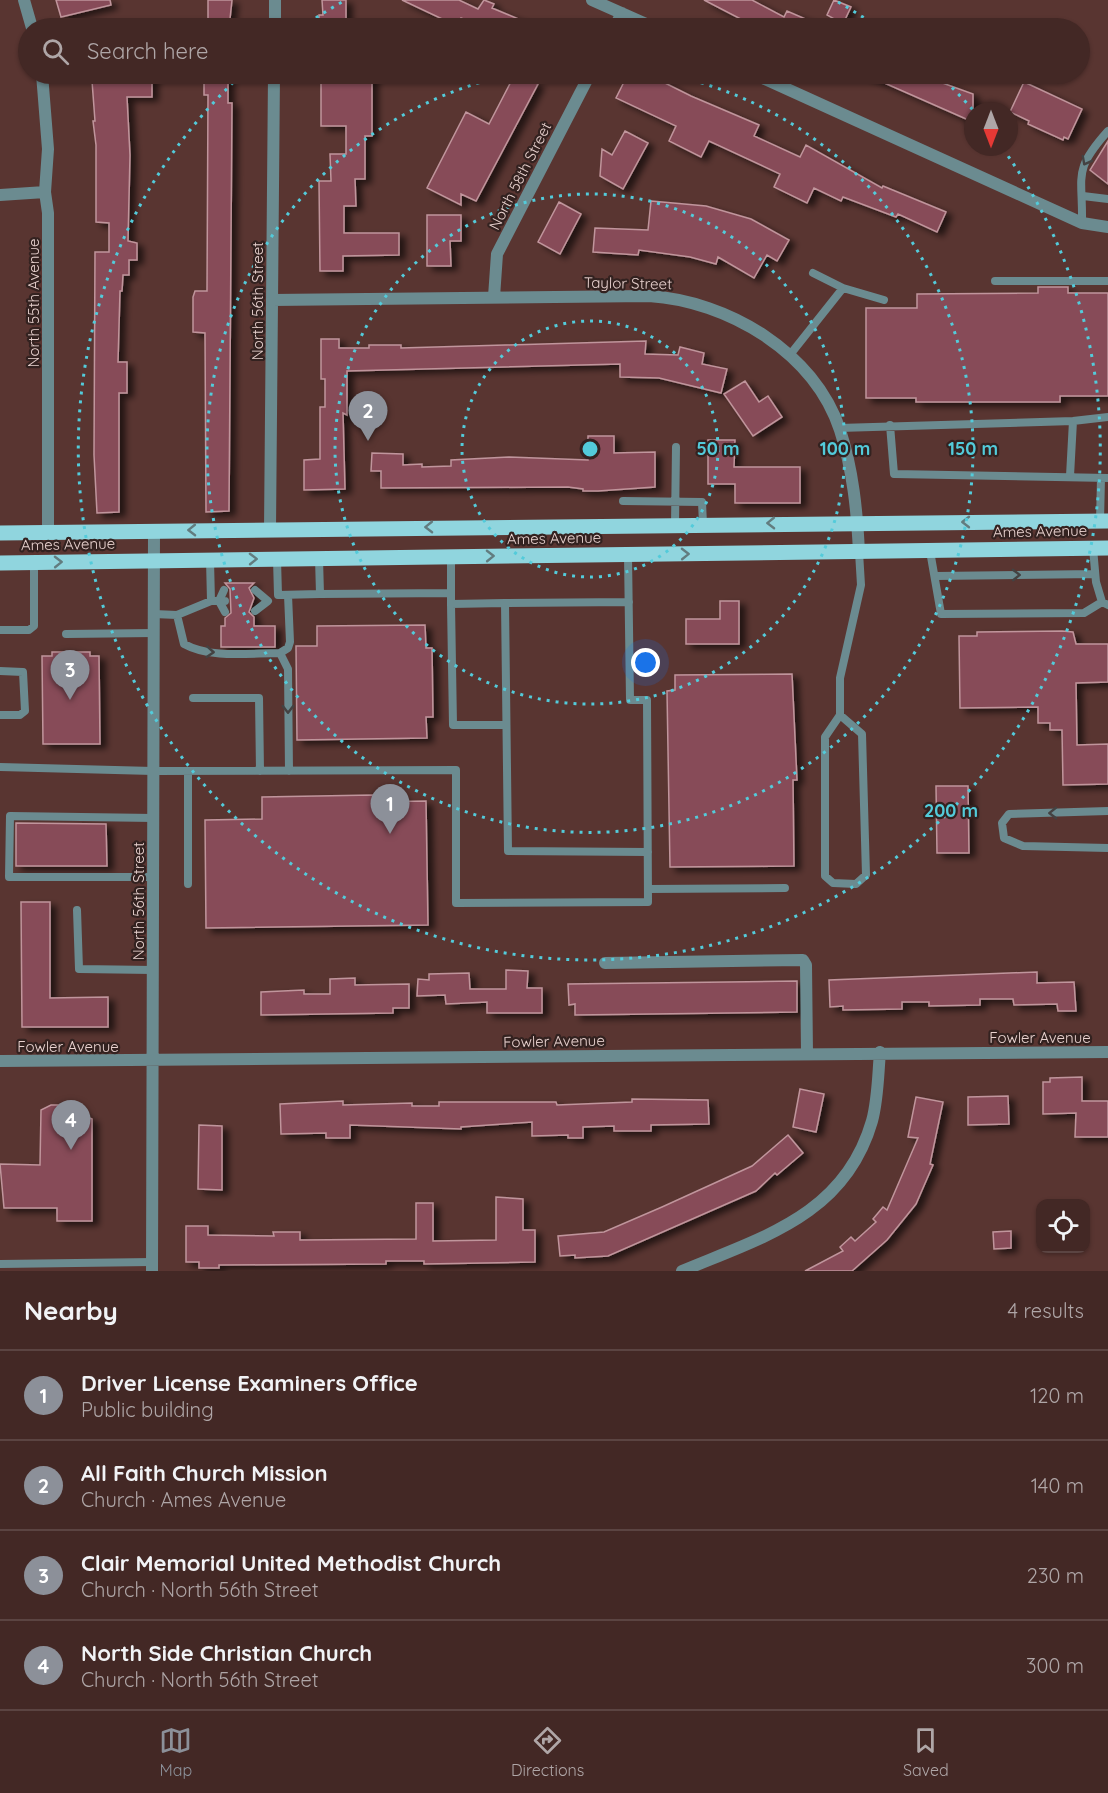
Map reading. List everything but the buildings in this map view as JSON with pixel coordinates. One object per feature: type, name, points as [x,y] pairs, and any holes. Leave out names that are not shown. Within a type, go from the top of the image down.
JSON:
[{"type":"main road","name":"Ames Avenue","points":[[0,533],[1104,521]]},
{"type":"main road","name":"Ames Avenue","points":[[0,563],[1100,548]]},
{"type":"street","points":[[24,0],[29,18]]},
{"type":"street","points":[[274,18],[275,0]]},
{"type":"street","points":[[592,0],[633,18]]},
{"type":"street","points":[[619,18],[622,13]]},
{"type":"street","name":"North 55th Avenue","points":[[43,84],[48,149],[45,192],[48,213],[48,532]]},
{"type":"street","name":"North 56th Street","points":[[270,529],[274,84]]},
{"type":"street","name":"North 58th Street","points":[[494,297],[497,254],[585,84]]},
{"type":"street","points":[[776,84],[1082,223],[1108,227]]},
{"type":"street","points":[[0,195],[45,192]]},
{"type":"street","name":"Taylor Street","points":[[272,300],[672,297],[695,302],[737,318],[768,338],[789,356],[822,397],[839,428],[852,477],[859,552]]},
{"type":"street","name":"North 56th Street","points":[[152,1267],[154,531]]},
{"type":"street","points":[[605,963],[803,960],[806,965],[807,1053]]},
{"type":"street","points":[[682,1271],[781,1230],[801,1218],[836,1188],[859,1153],[870,1128],[876,1102],[880,1052]]},
{"type":"street","name":"Fowler Avenue","points":[[0,1060],[153,1061],[880,1052],[1108,1052]]},
{"type":"lane","points":[[1082,223],[1081,167],[1093,147],[1108,131]]},
{"type":"lane","points":[[1083,196],[1108,199]]},
{"type":"lane","points":[[813,273],[843,288],[884,300]]},
{"type":"lane","points":[[995,281],[1108,281]]},
{"type":"lane","points":[[789,356],[843,288]]},
{"type":"lane","points":[[839,428],[1073,421],[1108,417]]},
{"type":"lane","points":[[1071,476],[1073,421]]},
{"type":"lane","points":[[890,425],[894,474],[1104,478],[1104,521]]},
{"type":"lane","points":[[675,525],[676,447]]},
{"type":"lane","points":[[623,501],[702,502],[703,524]]},
{"type":"lane","points":[[930,551],[941,614],[1084,613],[1105,603],[1095,574],[1100,548]]},
{"type":"lane","points":[[840,715],[862,734],[867,875],[856,884],[833,883],[825,876],[825,737],[840,715],[840,678],[861,585],[859,552]]},
{"type":"lane","points":[[0,766],[153,771],[456,770],[456,903],[648,902],[647,700],[630,700],[628,555]]},
{"type":"lane","points":[[451,557],[453,725],[506,724]]},
{"type":"lane","points":[[319,558],[320,594]]},
{"type":"lane","points":[[277,559],[278,595]]},
{"type":"lane","points":[[210,560],[218,601],[225,612]]},
{"type":"lane","points":[[0,630],[30,630],[34,626],[34,563]]},
{"type":"lane","points":[[936,576],[1095,574]]},
{"type":"lane","points":[[154,615],[177,615],[218,601],[224,590]]},
{"type":"lane","points":[[255,590],[268,601]]},
{"type":"lane","points":[[255,611],[278,595],[451,593]]},
{"type":"lane","points":[[177,615],[184,644],[191,648],[204,652],[280,653],[288,648],[290,642],[288,595]]},
{"type":"lane","points":[[255,601],[268,601]]},
{"type":"lane","points":[[451,604],[629,602]]},
{"type":"lane","points":[[505,603],[508,851],[648,852]]},
{"type":"lane","points":[[66,634],[154,633]]},
{"type":"lane","points":[[280,653],[288,669],[289,771]]},
{"type":"lane","points":[[0,670],[24,672],[25,711],[21,715],[0,715]]},
{"type":"lane","points":[[193,698],[259,698],[260,771]]},
{"type":"lane","points":[[188,771],[188,884]]},
{"type":"lane","points":[[1108,811],[1009,814],[1002,824],[1004,838],[1023,846],[1108,848]]},
{"type":"lane","points":[[153,877],[9,876],[9,827],[10,816],[154,818]]},
{"type":"lane","points":[[648,889],[785,888]]},
{"type":"lane","points":[[77,910],[79,969],[153,970]]},
{"type":"lane","points":[[0,1264],[152,1267]]},
{"type":"place","name":"All Faith Church Mission","points":[[368,441]]},
{"type":"place","name":"Clair Memorial United Methodist Church","points":[[70,700]]},
{"type":"place","name":"Driver License Examiners Office","points":[[390,834]]},
{"type":"place","name":"North Side Christian Church","points":[[71,1150]]}]
